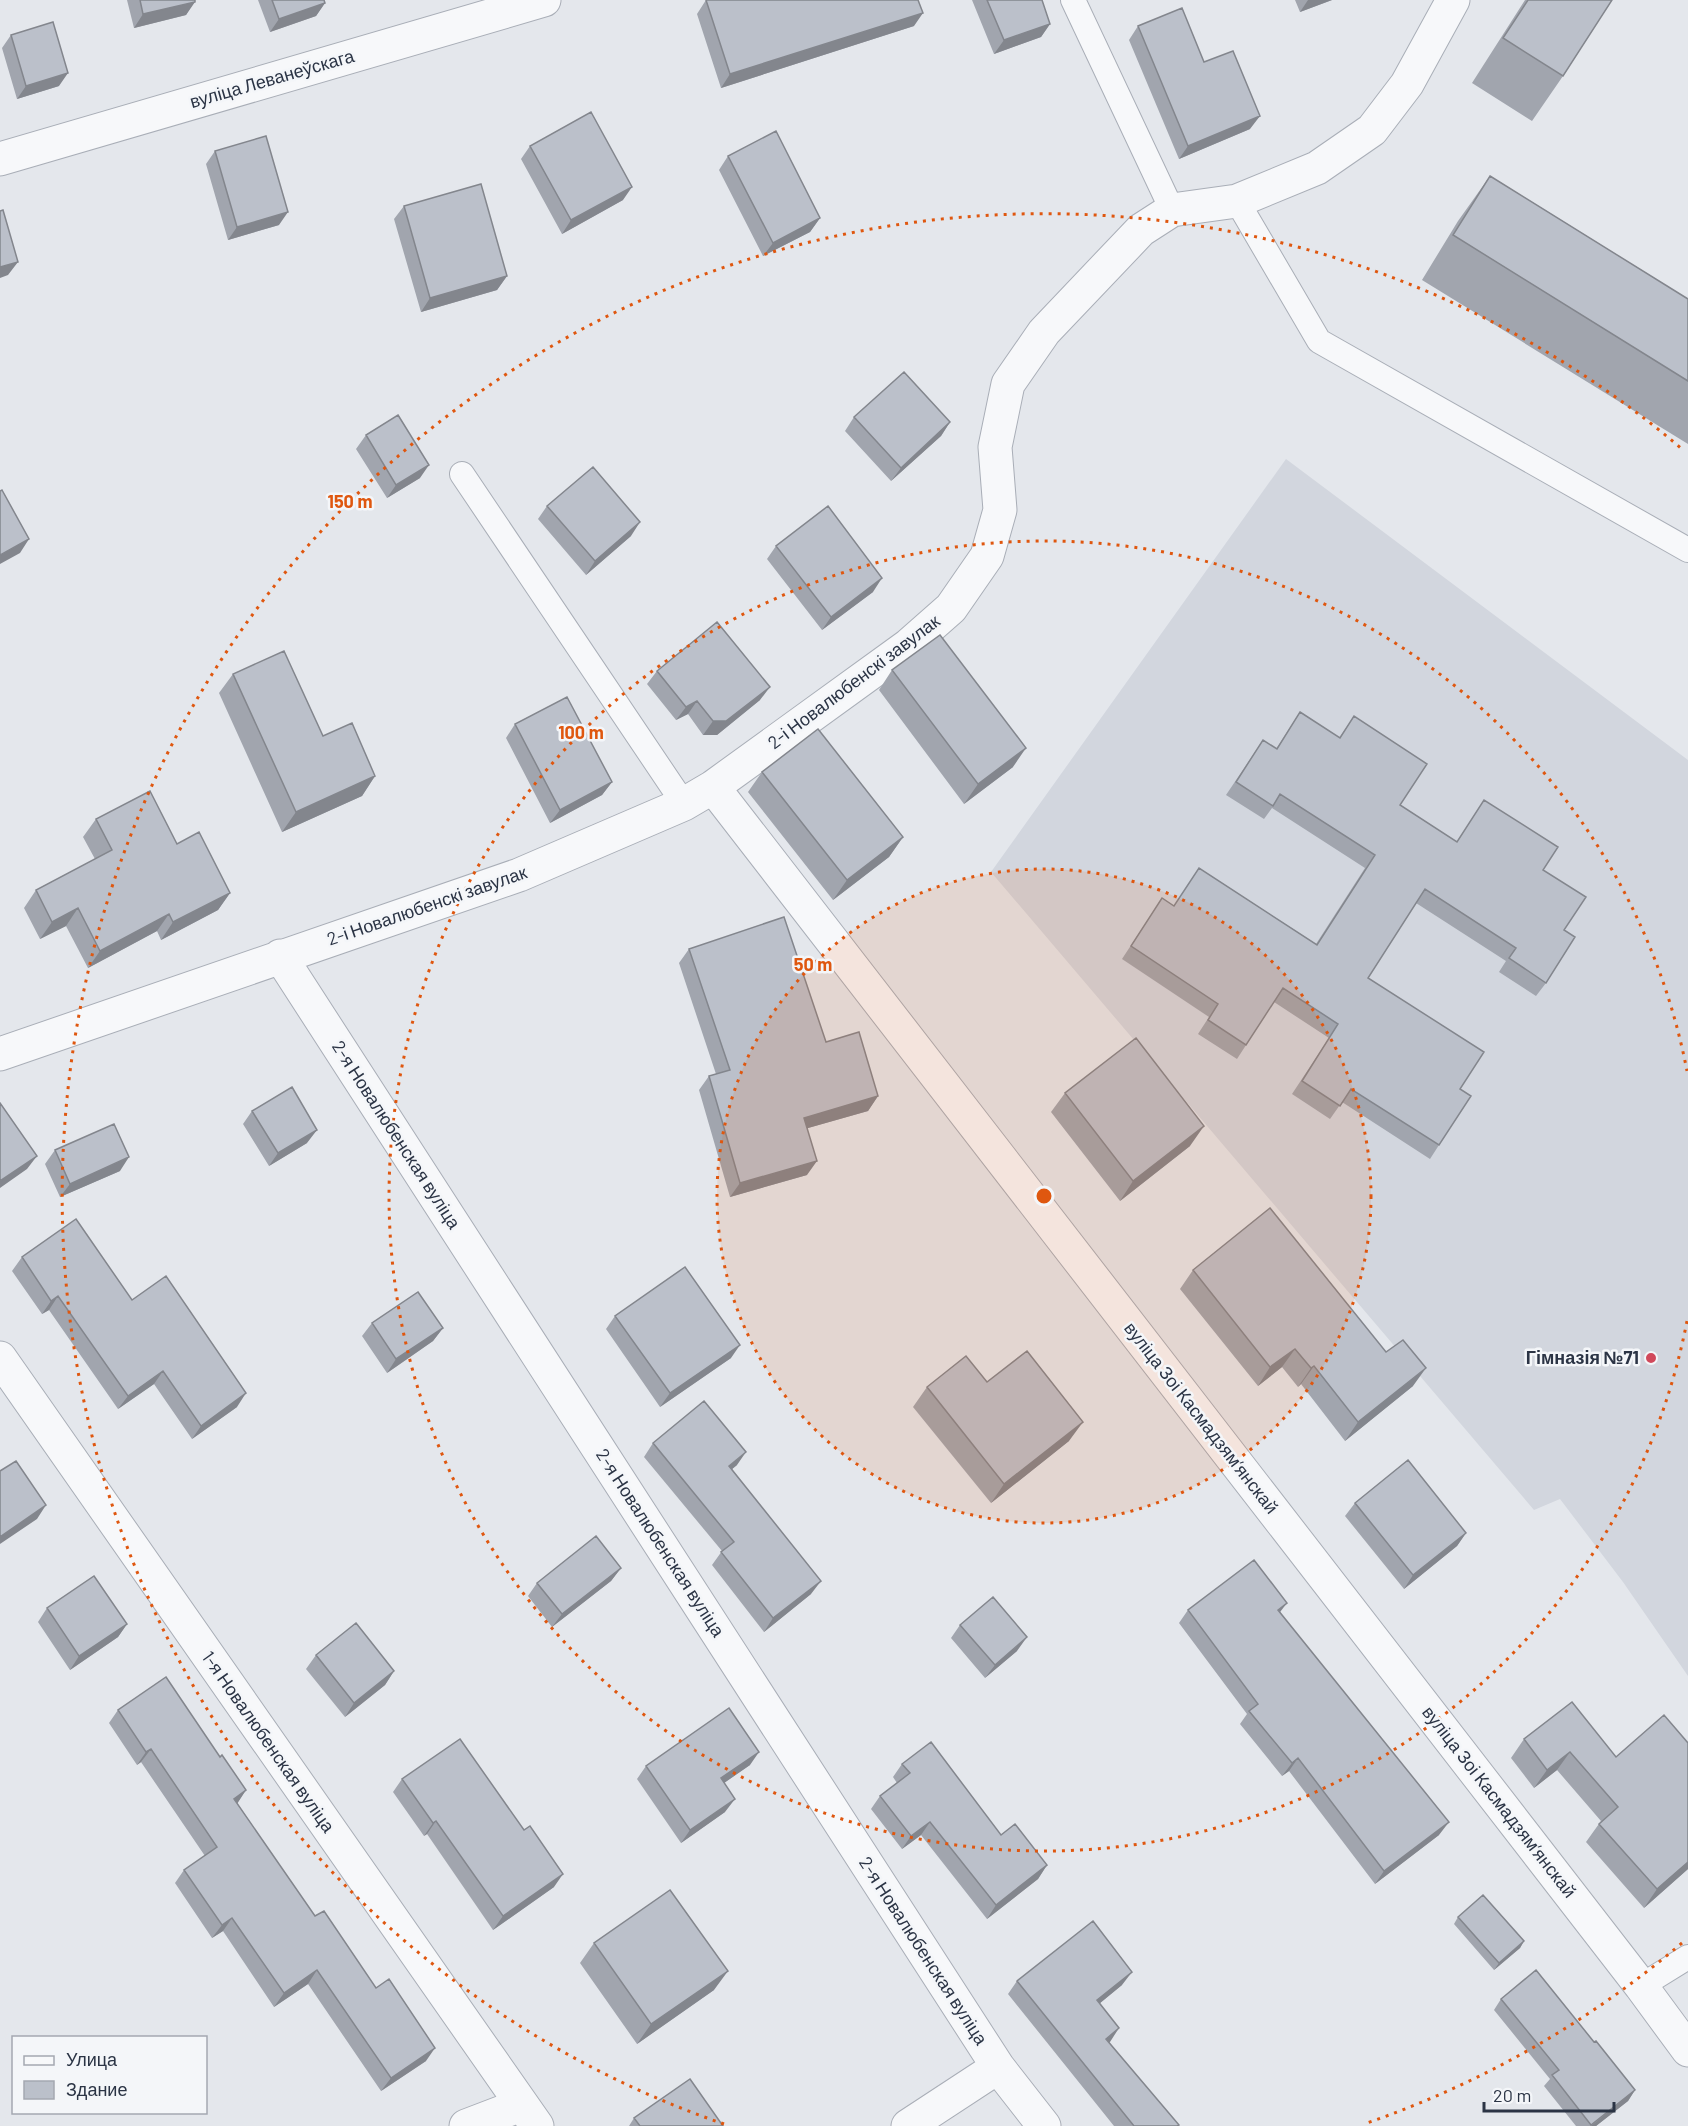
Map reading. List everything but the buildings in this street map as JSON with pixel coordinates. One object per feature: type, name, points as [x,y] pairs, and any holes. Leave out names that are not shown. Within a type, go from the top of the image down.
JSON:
[{"type":"street","name":"вуліца Леванеўскага","points":[[0,159],[544,0]]},
{"type":"street","name":"2-і Новалюбенскі завулак","points":[[0,1054],[519,875],[684,804],[713,787],[909,645],[951,608],[987,556],[1000,510],[995,447],[1008,384],[1044,332],[1142,230],[1172,210],[1238,201],[1317,168],[1372,130],[1407,84],[1453,0]]},
{"type":"street","name":"вуліца Зоі Касмадзямʼянскай","points":[[713,787],[1641,1986],[1688,2050]]},
{"type":"street","name":"2-я Новалюбенская вуліца","points":[[280,956],[998,2067],[1044,2126]]},
{"type":"street","name":"1-я Новалюбенская вуліца","points":[[0,1358],[529,2115]]},
{"type":"street","points":[[908,2126],[998,2067]]},
{"type":"street","points":[[466,2126],[529,2115]]},
{"type":"lane","points":[[1073,0],[1172,210]]},
{"type":"lane","points":[[1238,201],[1319,341],[1688,550]]},
{"type":"lane","points":[[462,474],[684,804]]},
{"type":"lane","points":[[1641,1986],[1688,1957]]},
{"type":"shaded area","points":[[1286,459],[1688,760],[1688,1676],[1623,1582],[1560,1499],[1534,1510],[991,872]]},
{"type":"place","name":"Гімназія №71","points":[[1651,1358]]}]
